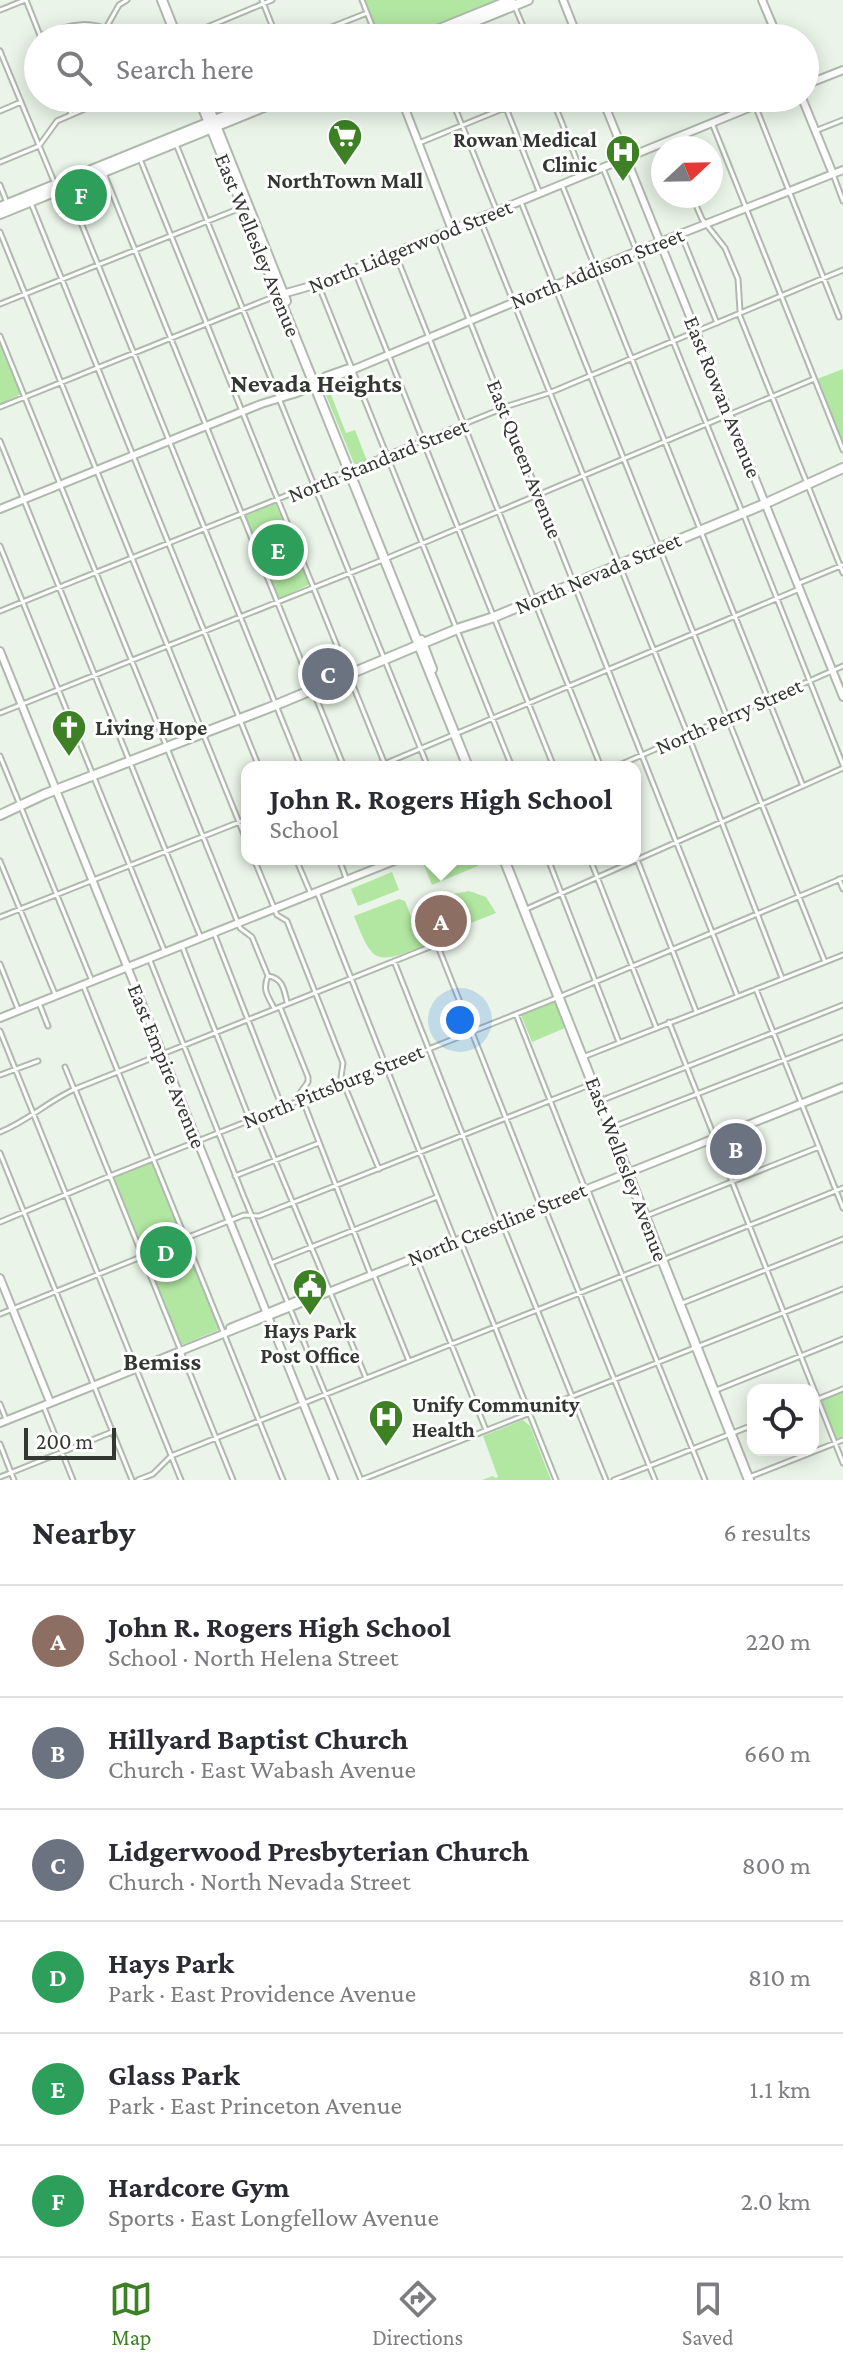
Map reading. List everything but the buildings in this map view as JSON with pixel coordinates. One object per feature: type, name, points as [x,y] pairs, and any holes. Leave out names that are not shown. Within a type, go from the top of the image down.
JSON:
[{"type":"main road","points":[[162,0],[173,24]]},
{"type":"main road","points":[[462,24],[513,2],[528,0]]},
{"type":"main road","points":[[458,24],[470,20]]},
{"type":"main road","name":"East Wellesley Avenue","points":[[208,112],[403,604],[410,613],[466,761]]},
{"type":"main road","points":[[66,184],[85,180],[100,169],[176,143],[239,112]]},
{"type":"main road","points":[[0,214],[6,207],[247,112]]},
{"type":"main road","name":"East Wellesley Avenue","points":[[213,124],[243,207],[281,295]]},
{"type":"main road","points":[[6,207],[30,202],[55,188]]},
{"type":"main road","name":"North Nevada Street","points":[[1,814],[494,617],[843,468]]},
{"type":"main road","name":"East Wellesley Avenue","points":[[506,865],[748,1479]]},
{"type":"street","points":[[0,10],[25,0],[35,24]]},
{"type":"street","points":[[108,24],[119,5],[127,0]]},
{"type":"street","points":[[212,24],[272,0]]},
{"type":"street","points":[[362,0],[371,24]]},
{"type":"street","points":[[563,0],[572,24]]},
{"type":"street","points":[[765,1],[773,24]]},
{"type":"street","points":[[263,2],[272,24]]},
{"type":"street","points":[[513,2],[522,24]]},
{"type":"street","points":[[339,24],[367,13]]},
{"type":"street","points":[[470,20],[472,24]]},
{"type":"street","points":[[0,51],[24,109]]},
{"type":"street","points":[[819,79],[843,70]]},
{"type":"street","points":[[0,111],[21,102]]},
{"type":"street","points":[[25,112],[55,188]]},
{"type":"street","points":[[0,162],[39,146],[51,126],[76,112]]},
{"type":"street","points":[[407,112],[454,230]]},
{"type":"street","points":[[457,112],[497,212]]},
{"type":"street","points":[[419,143],[496,112]]},
{"type":"street","points":[[508,112],[540,194]]},
{"type":"street","points":[[558,112],[583,176]]},
{"type":"street","name":"East Rowan Avenue","points":[[608,112],[843,697]]},
{"type":"street","name":"North Lidgerwood Street","points":[[687,136],[738,112]]},
{"type":"street","points":[[758,112],[839,317]]},
{"type":"street","points":[[808,112],[843,201]]},
{"type":"street","points":[[815,131],[843,120]]},
{"type":"street","points":[[712,123],[843,450]]},
{"type":"street","points":[[176,143],[426,761]]},
{"type":"street","name":"North Lidgerwood Street","points":[[0,407],[651,150]]},
{"type":"street","points":[[140,157],[384,761]]},
{"type":"street","points":[[603,168],[843,766],[641,858]]},
{"type":"street","points":[[102,169],[342,761]]},
{"type":"street","name":"North Addison Street","points":[[0,509],[843,170]]},
{"type":"street","points":[[66,184],[299,761]]},
{"type":"street","points":[[0,185],[6,207]]},
{"type":"street","points":[[562,185],[803,786]]},
{"type":"street","points":[[30,202],[256,761]]},
{"type":"street","points":[[521,202],[825,962]]},
{"type":"street","points":[[0,304],[243,207]]},
{"type":"street","points":[[698,208],[705,224],[730,258],[739,285],[740,313],[843,573]]},
{"type":"street","points":[[434,237],[444,227],[447,215]]},
{"type":"street","points":[[480,219],[688,735],[782,978]]},
{"type":"street","points":[[0,232],[241,827]]},
{"type":"street","points":[[681,234],[717,323]]},
{"type":"street","name":"East Queen Avenue","points":[[434,237],[610,670],[737,995]]},
{"type":"street","points":[[395,253],[599,761]]},
{"type":"street","points":[[354,269],[552,761]]},
{"type":"street","name":"North Standard Street","points":[[0,611],[504,408],[549,393],[843,270]]},
{"type":"street","points":[[318,284],[510,761]]},
{"type":"street","points":[[0,336],[240,928],[252,937],[268,976],[280,981],[287,1003]]},
{"type":"street","points":[[0,713],[423,544],[814,379]]},
{"type":"street","points":[[0,441],[201,938]]},
{"type":"street","points":[[0,546],[165,952]]},
{"type":"street","points":[[395,761],[736,617],[842,566]]},
{"type":"street","name":"East Empire Avenue","points":[[0,651],[334,1480]]},
{"type":"street","name":"North Perry Street","points":[[628,761],[843,666]]},
{"type":"street","points":[[0,756],[92,981]]},
{"type":"street","points":[[0,917],[239,822]]},
{"type":"street","points":[[0,861],[56,996]]},
{"type":"street","points":[[256,865],[277,915],[287,921],[343,1063],[343,1082],[379,1169]]},
{"type":"street","points":[[299,865],[351,979],[437,1197],[494,1326],[556,1480]]},
{"type":"street","points":[[341,865],[347,880]]},
{"type":"street","points":[[0,1018],[347,880],[376,865]]},
{"type":"street","points":[[550,865],[619,1042]]},
{"type":"street","points":[[592,865],[656,1027]]},
{"type":"street","points":[[524,910],[626,865]]},
{"type":"street","points":[[639,865],[696,1012]]},
{"type":"street","points":[[841,879],[843,889]]},
{"type":"street","name":"North Pittsburg Street","points":[[0,1222],[559,997],[841,879]]},
{"type":"street","points":[[214,933],[282,1107]]},
{"type":"street","points":[[0,1132],[35,1115],[53,1099],[75,1089],[437,944],[655,1480]]},
{"type":"street","points":[[182,946],[250,1120]]},
{"type":"street","points":[[583,1057],[843,955]]},
{"type":"street","points":[[149,958],[251,1216],[361,1480],[843,1289]]},
{"type":"street","points":[[394,961],[462,1135],[606,1480]]},
{"type":"street","points":[[0,964],[19,1011]]},
{"type":"street","points":[[268,976],[265,991],[277,1008],[308,1077],[308,1082],[301,1089],[302,1099],[409,1361]]},
{"type":"street","points":[[83,985],[283,1480]]},
{"type":"street","points":[[756,989],[843,1208]]},
{"type":"street","points":[[39,1003],[48,1026]]},
{"type":"street","points":[[600,1101],[843,1005]]},
{"type":"street","points":[[516,1014],[705,1480]]},
{"type":"street","points":[[669,1022],[810,1384]]},
{"type":"street","points":[[0,1031],[181,1480]]},
{"type":"street","points":[[610,1128],[843,1037]]},
{"type":"street","points":[[0,1075],[38,1061]]},
{"type":"street","points":[[65,1067],[233,1480]]},
{"type":"street","points":[[186,1238],[244,1215],[259,1216],[292,1204],[593,1083]]},
{"type":"street","name":"North Crestline Street","points":[[3,1421],[843,1087]]},
{"type":"street","points":[[257,1117],[366,1378]]},
{"type":"street","points":[[235,1176],[319,1143]]},
{"type":"street","points":[[646,1216],[819,1147]]},
{"type":"street","points":[[0,1153],[132,1480]]},
{"type":"street","points":[[138,1480],[153,1474],[171,1456],[843,1188]]},
{"type":"street","points":[[271,1263],[437,1197]]},
{"type":"street","points":[[680,1304],[843,1239]]},
{"type":"street","points":[[0,1314],[143,1257]]},
{"type":"street","points":[[416,1257],[486,1430]]},
{"type":"street","points":[[0,1278],[73,1480]]},
{"type":"street","points":[[714,1391],[843,1339]]},
{"type":"street","points":[[819,1398],[843,1389]]},
{"type":"street","points":[[0,1404],[3,1421]]},
{"type":"street","points":[[819,1409],[843,1463]]},
{"type":"street","points":[[614,1480],[747,1427]]},
{"type":"street","points":[[0,1477],[113,1431]]},
{"type":"street","points":[[748,1479],[843,1440]]},
{"type":"street","points":[[0,1444],[14,1480]]},
{"type":"green space","points":[[365,0],[503,0],[444,24],[374,24]]},
{"type":"green space","points":[[0,342],[21,394],[0,404]]},
{"type":"green space","points":[[843,369],[843,442],[817,379]]},
{"type":"green space","points":[[344,376],[328,387],[346,433],[355,430],[367,461],[355,466],[323,388],[325,384]]},
{"type":"green space","points":[[275,503],[310,584],[279,599],[245,516]]},
{"type":"green space","points":[[424,865],[478,866],[432,885]]},
{"type":"green space","points":[[392,872],[399,890],[358,906],[351,889]]},
{"type":"green space","points":[[469,891],[486,897],[496,913],[471,923],[463,920],[453,894]]},
{"type":"green space","points":[[445,894],[448,909],[446,921],[439,931],[426,939],[414,908]]},
{"type":"green space","points":[[399,899],[405,901],[423,946],[395,956],[378,956],[366,944],[354,916]]},
{"type":"green space","points":[[555,1002],[565,1028],[532,1042],[521,1015]]},
{"type":"green space","points":[[151,1162],[219,1327],[184,1344],[181,1344],[114,1177]]},
{"type":"green space","points":[[843,1391],[843,1436],[836,1439],[821,1400]]},
{"type":"green space","points":[[523,1420],[530,1426],[551,1480],[482,1480],[498,1477],[483,1436]]},
{"type":"place","name":"NorthTown Mall","points":[[345,167]]},
{"type":"place","name":"Rowan Medical Clinic","points":[[623,183]]},
{"type":"place","name":"Hardcore Gym","points":[[81,195]]},
{"type":"place","name":"Glass Park","points":[[278,550]]},
{"type":"place","name":"Lidgerwood Presbyterian Church","points":[[328,674]]},
{"type":"place","name":"Living Hope","points":[[69,758]]},
{"type":"place","name":"John R. Rogers High School","points":[[441,921]]},
{"type":"place","name":"Hillyard Baptist Church","points":[[736,1149]]},
{"type":"place","name":"Hays Park","points":[[166,1252]]},
{"type":"place","name":"Hays Park Post Office","points":[[310,1317]]},
{"type":"place","name":"Unify Community Health","points":[[386,1448]]},
{"type":"district","name":"Nevada Heights","points":[[316,383]]},
{"type":"district","name":"Bemiss","points":[[162,1361]]}]
